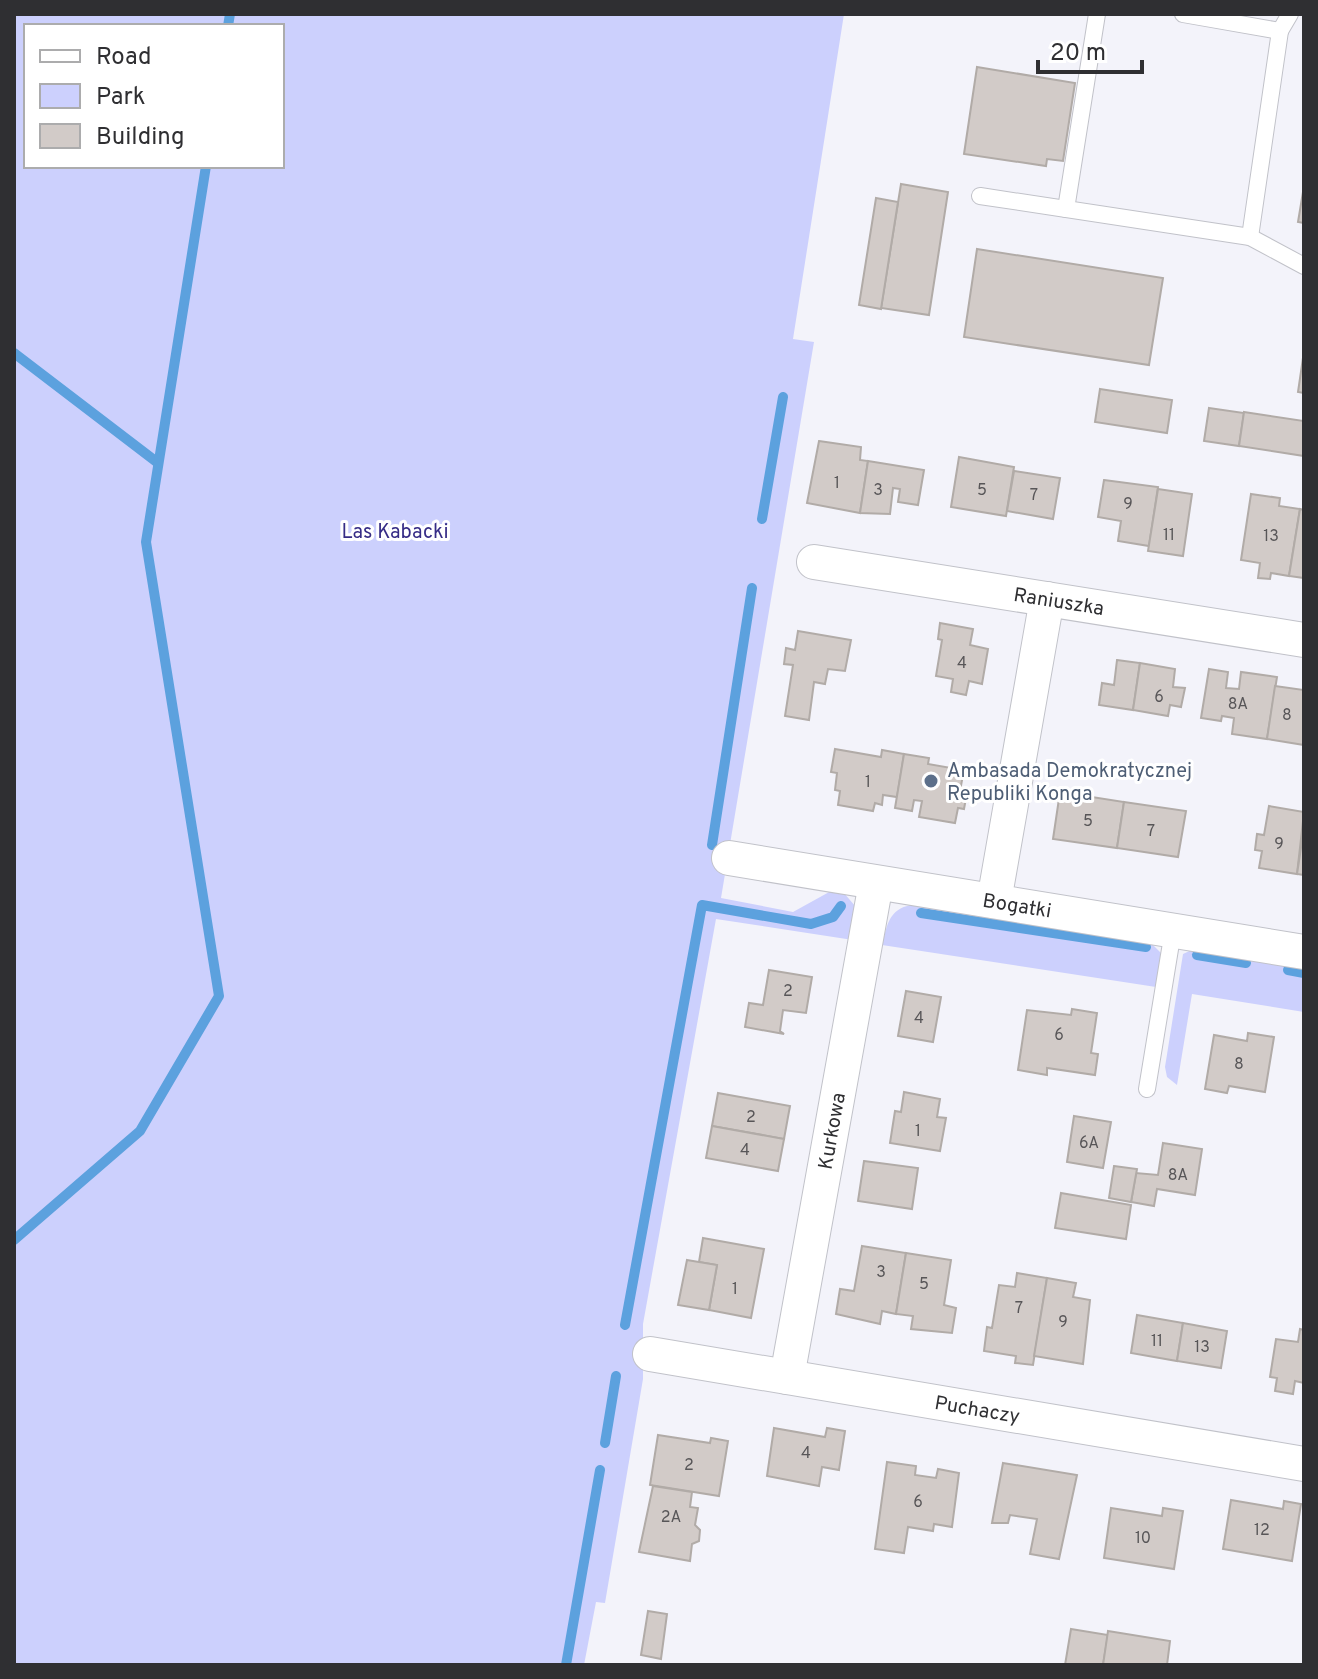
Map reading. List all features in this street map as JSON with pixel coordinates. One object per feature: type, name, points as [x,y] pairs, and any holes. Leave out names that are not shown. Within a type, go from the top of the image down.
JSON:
[{"type":"street","name":"Raniuszka","points":[[814,562],[1304,640]]},
{"type":"street","points":[[994,901],[1047,599]]},
{"type":"street","name":"Bogatki","points":[[729,858],[1304,952]]},
{"type":"street","name":"Kurkowa","points":[[787,1377],[876,883]]},
{"type":"street","name":"Puchaczy","points":[[650,1354],[1304,1464]]},
{"type":"lane","points":[[1066,209],[1097,14]]},
{"type":"lane","points":[[1183,14],[1280,31]]},
{"type":"lane","points":[[1250,237],[1280,31],[1290,14]]},
{"type":"lane","points":[[980,196],[1250,237],[1304,266]]},
{"type":"lane","points":[[1147,1089],[1173,931]]},
{"type":"green space","name":"Las Kabacki","points":[[14,14],[844,14],[793,339],[814,342],[721,898],[793,912],[831,891],[843,892],[856,907],[853,940],[716,919],[643,1324],[643,1379],[605,1603],[596,1602],[584,1665],[14,1665]]},
{"type":"green space","points":[[911,905],[1150,942],[1162,954],[1156,987],[882,945],[893,914]]},
{"type":"green space","points":[[1196,948],[1304,966],[1304,1012],[1192,994],[1177,1085],[1167,1077],[1165,1067],[1183,954]]},
{"type":"building","points":[[977,67],[1075,83],[1063,161],[1047,159],[1046,166],[964,154]]},
{"type":"building","points":[[901,184],[948,192],[929,315],[881,308]]},
{"type":"building","points":[[1304,186],[1304,223],[1298,222]]},
{"type":"building","points":[[876,198],[898,202],[881,309],[859,305]]},
{"type":"building","points":[[977,249],[1163,278],[1149,365],[964,337]]},
{"type":"building","points":[[1304,351],[1304,393],[1298,392]]},
{"type":"building","points":[[1100,389],[1172,400],[1167,433],[1095,422]]},
{"type":"building","points":[[1209,408],[1244,413],[1239,446],[1204,441]]},
{"type":"building","points":[[1244,412],[1304,421],[1304,456],[1239,446]]},
{"type":"building","points":[[819,441],[861,447],[860,460],[868,461],[860,513],[807,503]]},
{"type":"building","points":[[959,457],[1014,467],[1006,516],[951,507]]},
{"type":"building","points":[[868,461],[924,470],[918,505],[898,502],[900,489],[893,488],[890,514],[860,513]]},
{"type":"building","points":[[1014,471],[1060,478],[1053,519],[1007,511]]},
{"type":"building","points":[[1104,480],[1158,487],[1149,546],[1118,541],[1121,521],[1098,517]]},
{"type":"building","points":[[1158,489],[1192,494],[1183,556],[1148,551]]},
{"type":"building","points":[[1251,494],[1280,498],[1279,506],[1300,509],[1289,576],[1271,573],[1270,579],[1258,578],[1260,563],[1241,560]]},
{"type":"building","points":[[1300,509],[1304,510],[1304,578],[1289,576]]},
{"type":"building","points":[[940,623],[973,629],[970,645],[988,649],[982,684],[969,681],[966,695],[951,692],[953,679],[936,676],[942,640],[938,639]]},
{"type":"building","points":[[798,631],[851,640],[845,671],[828,669],[825,684],[814,682],[809,720],[785,716],[793,665],[784,664],[786,648],[795,650]]},
{"type":"building","points":[[1117,660],[1140,663],[1133,710],[1099,705],[1102,683],[1114,685]]},
{"type":"building","points":[[1140,663],[1175,669],[1173,687],[1185,688],[1181,707],[1170,705],[1168,716],[1133,710]]},
{"type":"building","points":[[1209,669],[1228,672],[1226,688],[1239,689],[1241,672],[1277,677],[1267,739],[1232,734],[1234,718],[1222,716],[1221,721],[1201,718]]},
{"type":"building","points":[[1275,686],[1304,690],[1304,745],[1267,739]]},
{"type":"building","points":[[835,749],[881,757],[882,750],[904,754],[897,797],[883,795],[882,805],[875,803],[873,811],[838,805],[840,791],[835,790],[837,773],[831,772]]},
{"type":"building","name":"Ambasada Demokratycznej Republiki Konga","points":[[904,754],[929,758],[928,764],[962,770],[965,764],[960,791],[967,793],[964,809],[958,808],[955,823],[919,817],[922,801],[914,800],[912,811],[895,808]]},
{"type":"building","points":[[1060,792],[1124,802],[1117,848],[1053,839]]},
{"type":"building","points":[[1124,802],[1186,811],[1178,857],[1117,848]]},
{"type":"building","points":[[1269,806],[1304,812],[1297,874],[1259,868],[1262,851],[1255,850],[1257,834],[1264,835]]},
{"type":"building","points":[[1304,828],[1304,875],[1297,874]]},
{"type":"building","points":[[769,970],[812,977],[806,1013],[783,1010],[780,1031],[784,1034],[745,1027],[749,1003],[763,1005]]},
{"type":"building","points":[[906,991],[941,997],[933,1042],[898,1036]]},
{"type":"building","points":[[1072,1009],[1097,1013],[1091,1053],[1098,1054],[1095,1075],[1047,1068],[1047,1075],[1018,1070],[1027,1010],[1071,1015]]},
{"type":"building","points":[[1248,1033],[1274,1037],[1265,1092],[1229,1086],[1227,1093],[1205,1089],[1214,1035],[1247,1041]]},
{"type":"building","points":[[904,1092],[940,1099],[937,1117],[946,1118],[940,1151],[890,1143],[895,1111],[901,1112]]},
{"type":"building","points":[[718,1093],[790,1106],[784,1139],[712,1126]]},
{"type":"building","points":[[1074,1116],[1111,1122],[1103,1168],[1067,1162]]},
{"type":"building","points":[[712,1126],[784,1139],[778,1171],[706,1158]]},
{"type":"building","points":[[1163,1143],[1202,1149],[1195,1195],[1157,1189],[1154,1206],[1131,1202],[1136,1173],[1158,1175]]},
{"type":"building","points":[[864,1161],[918,1168],[912,1209],[858,1201]]},
{"type":"building","points":[[1114,1166],[1137,1169],[1131,1202],[1109,1198]]},
{"type":"building","points":[[1061,1193],[1131,1205],[1126,1239],[1055,1228]]},
{"type":"building","points":[[703,1238],[764,1249],[751,1318],[709,1310],[717,1265],[699,1262]]},
{"type":"building","points":[[862,1246],[906,1253],[896,1314],[882,1311],[880,1324],[836,1314],[840,1289],[854,1291]]},
{"type":"building","points":[[906,1253],[951,1260],[944,1305],[956,1308],[952,1333],[911,1329],[913,1316],[896,1314]]},
{"type":"building","points":[[687,1260],[717,1265],[709,1310],[678,1305]]},
{"type":"building","points":[[1017,1273],[1047,1278],[1033,1365],[1015,1363],[1016,1356],[984,1351],[987,1327],[992,1328],[999,1285],[1015,1287]]},
{"type":"building","points":[[1047,1278],[1076,1283],[1073,1297],[1090,1300],[1083,1364],[1034,1356]]},
{"type":"building","points":[[1137,1315],[1183,1323],[1177,1361],[1131,1353]]},
{"type":"building","points":[[1183,1323],[1227,1331],[1221,1368],[1177,1361]]},
{"type":"building","points":[[1300,1329],[1304,1330],[1304,1383],[1295,1381],[1293,1394],[1275,1391],[1277,1378],[1270,1377],[1276,1339],[1298,1342]]},
{"type":"building","points":[[774,1428],[825,1437],[827,1428],[845,1431],[839,1470],[822,1467],[819,1486],[767,1476]]},
{"type":"building","points":[[658,1435],[710,1443],[711,1438],[728,1441],[719,1496],[650,1485]]},
{"type":"building","points":[[887,1462],[916,1466],[915,1475],[936,1478],[938,1469],[959,1473],[952,1527],[934,1524],[933,1531],[908,1527],[904,1553],[875,1549]]},
{"type":"building","points":[[1003,1463],[1077,1475],[1059,1559],[1030,1554],[1037,1519],[1010,1515],[1008,1523],[992,1523]]},
{"type":"building","points":[[653,1486],[692,1492],[690,1507],[698,1508],[695,1525],[700,1530],[699,1541],[692,1544],[690,1561],[639,1552]]},
{"type":"building","points":[[1231,1500],[1283,1509],[1284,1501],[1301,1504],[1292,1561],[1223,1549]]},
{"type":"building","points":[[1111,1508],[1162,1516],[1163,1508],[1183,1511],[1174,1569],[1104,1558]]},
{"type":"building","points":[[648,1611],[667,1614],[661,1659],[641,1655]]},
{"type":"building","points":[[1071,1629],[1108,1635],[1103,1665],[1065,1665]]},
{"type":"building","points":[[1108,1631],[1170,1641],[1167,1665],[1103,1665]]},
{"type":"waterway","points":[[228,24],[230,14]]},
{"type":"waterway","points":[[14,1240],[140,1131],[219,996],[146,542],[206,168]]},
{"type":"waterway","points":[[14,353],[158,463]]},
{"type":"waterway","points":[[762,519],[783,397]]},
{"type":"waterway","points":[[712,845],[752,588]]},
{"type":"waterway","points":[[625,1325],[702,905],[811,924],[833,917],[841,906]]},
{"type":"waterway","points":[[921,913],[1146,947]]},
{"type":"waterway","points":[[1197,955],[1246,963]]},
{"type":"waterway","points":[[1288,970],[1304,973]]},
{"type":"waterway","points":[[605,1443],[616,1376]]},
{"type":"waterway","points":[[566,1665],[600,1470]]},
{"type":"place","name":"Ambasada Demokratycznej Republiki Konga","points":[[931,781]]}]
